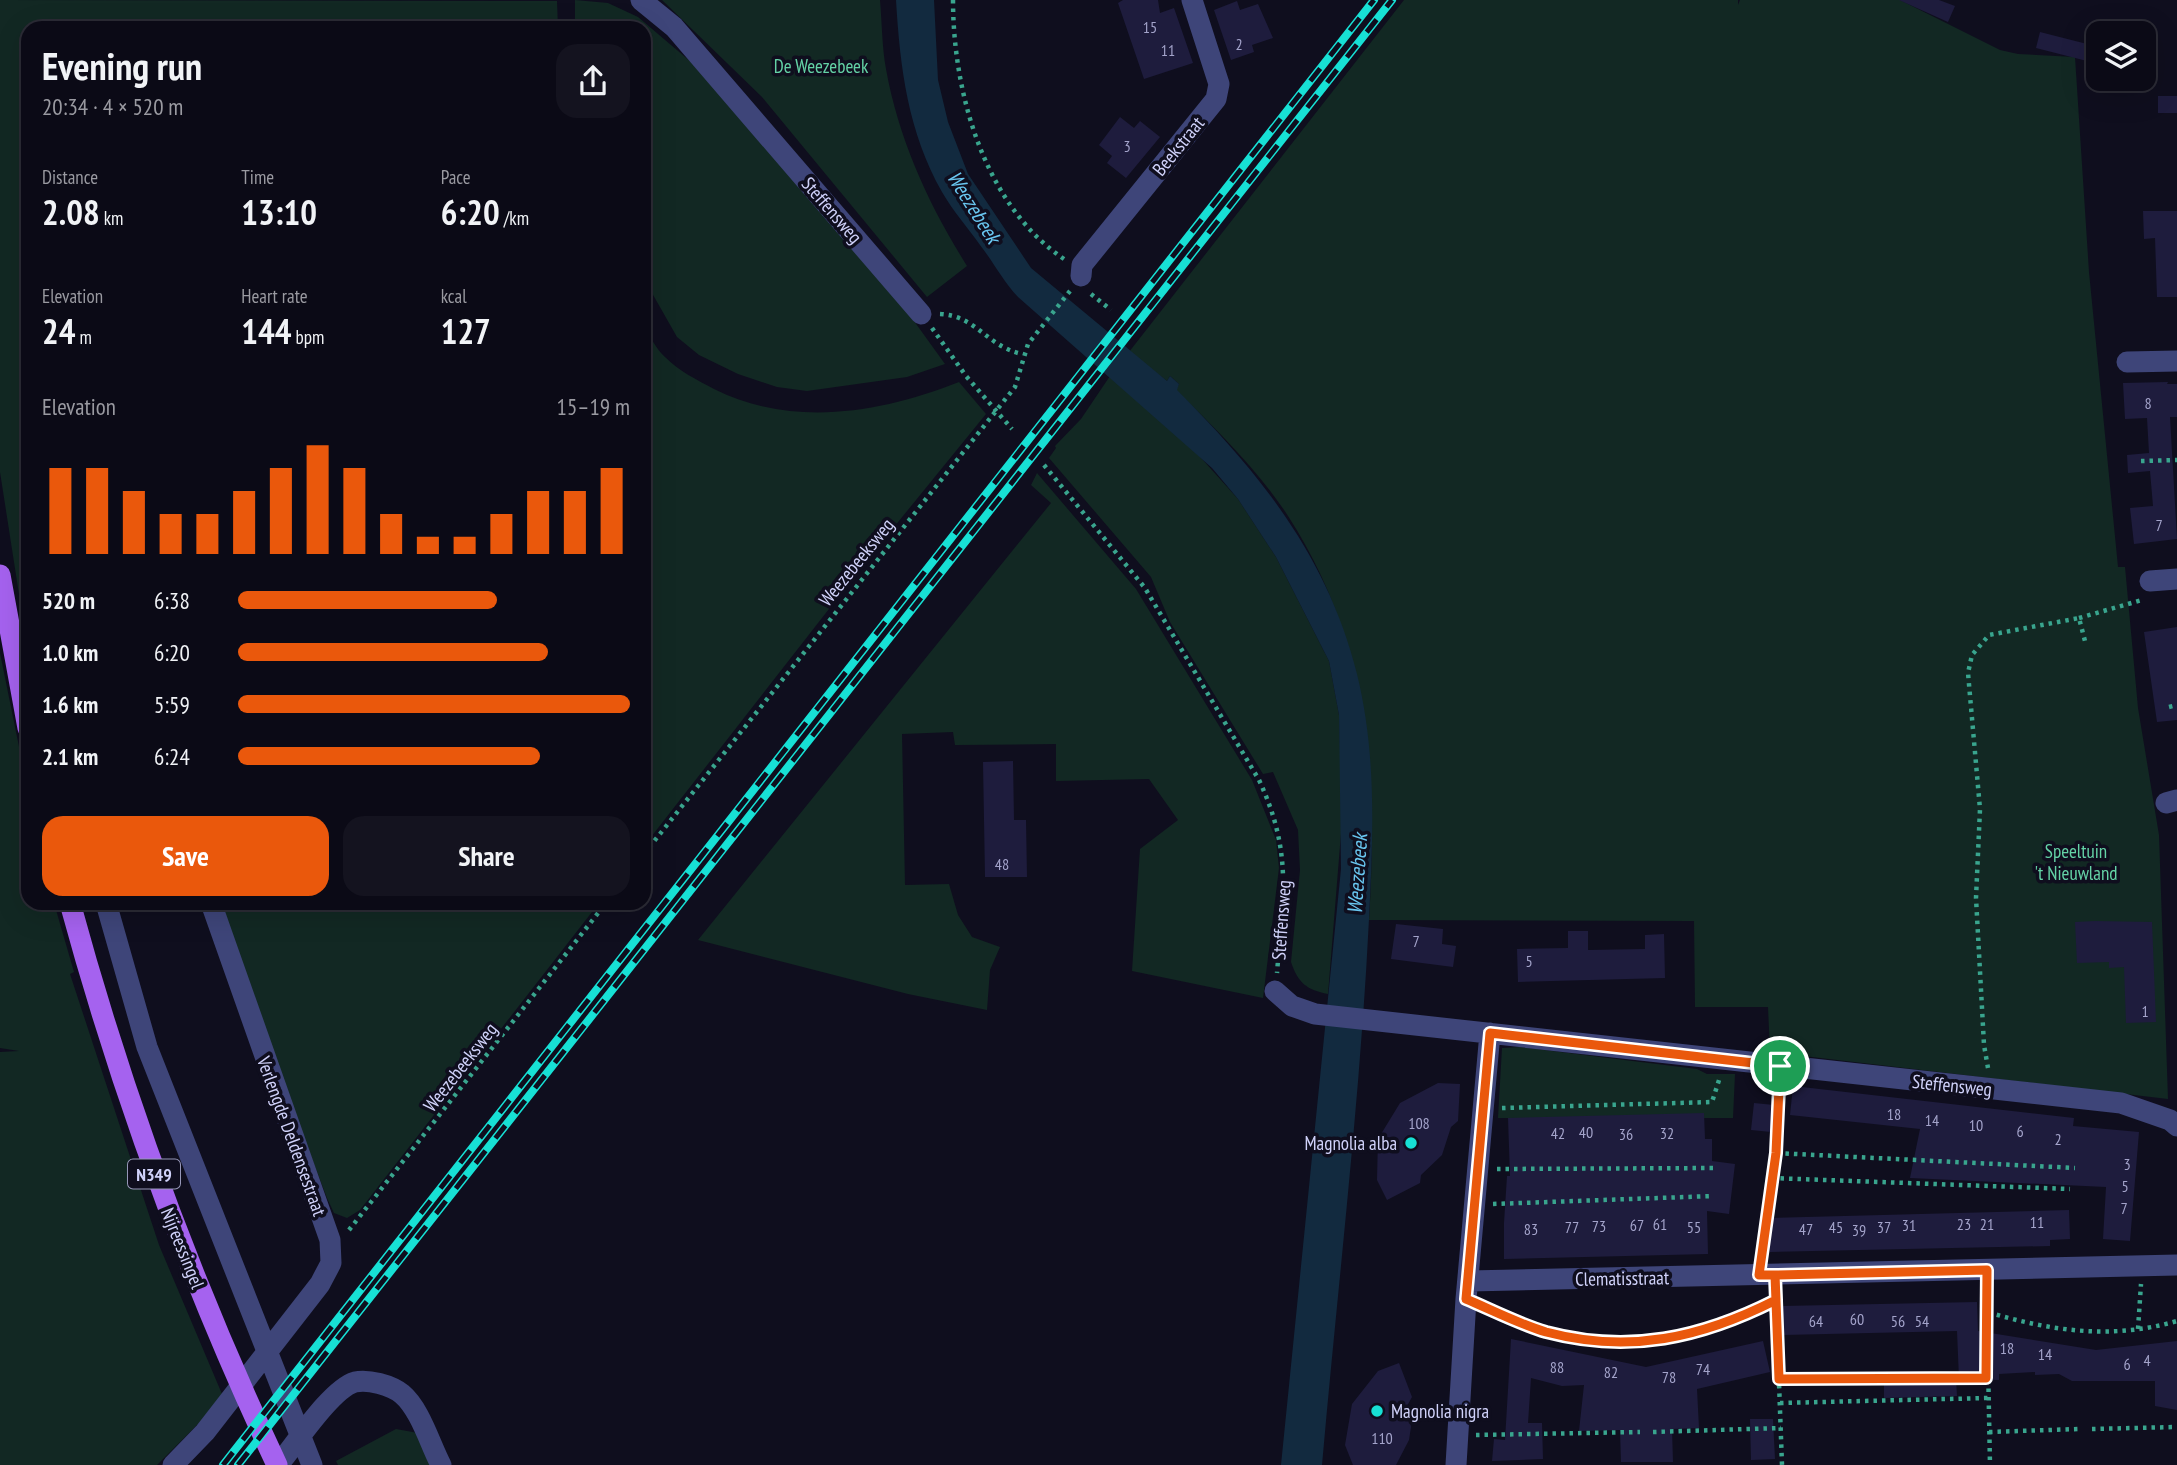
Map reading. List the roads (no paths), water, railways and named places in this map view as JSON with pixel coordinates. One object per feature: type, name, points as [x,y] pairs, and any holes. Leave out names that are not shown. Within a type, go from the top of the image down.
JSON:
[{"type":"main road","points":[[0,575],[21,690]]},
{"type":"main road","name":"Nijreessingel","points":[[72,910],[94,989],[158,1186],[226,1355],[278,1465]]},
{"type":"street","name":"Steffensweg","points":[[641,0],[674,27],[922,313]]},
{"type":"street","name":"Beekstraat","points":[[1081,282],[1082,265],[1216,99],[1219,84],[1192,0]]},
{"type":"street","points":[[2127,362],[2177,361]]},
{"type":"street","points":[[2150,581],[2177,579]]},
{"type":"street","points":[[108,910],[147,1047],[312,1465]]},
{"type":"street","name":"Verlengde Deldensestraat","points":[[173,1465],[226,1405],[327,1274],[331,1263],[330,1240],[213,910]]},
{"type":"street","name":"Steffensweg","points":[[1275,991],[1292,1006],[1315,1014],[2121,1103],[2171,1120],[2177,1126]]},
{"type":"street","points":[[1456,1465],[1467,1290],[1490,1033]]},
{"type":"street","name":"Clematisstraat","points":[[1467,1290],[1767,1275],[2177,1265]]},
{"type":"street","points":[[278,1465],[338,1392],[356,1382],[378,1383],[402,1394],[440,1465]]},
{"type":"water","name":"Weezebeek","points":[[896,0],[934,0],[938,80],[948,122],[968,174],[1031,268],[1167,381],[1170,376],[1179,384],[1177,390],[1262,485],[1309,554],[1344,632],[1357,674],[1371,765],[1370,888],[1354,1124],[1322,1465],[1281,1465],[1341,869],[1339,715],[1329,661],[1276,557],[1238,499],[1212,468],[1018,297],[946,199],[930,169],[914,123],[903,75]]},
{"type":"railway","points":[[223,1465],[1374,0]]},
{"type":"railway","points":[[238,1465],[1392,0]]},
{"type":"place","name":"Magnolia alba","points":[[1411,1143]]},
{"type":"place","name":"Magnolia nigra","points":[[1377,1411]]},
{"type":"park label","name":"De Weezebeek","points":[[821,66]]},
{"type":"park label","name":"Speeltuin 't Nieuwland","points":[[2076,862]]}]
